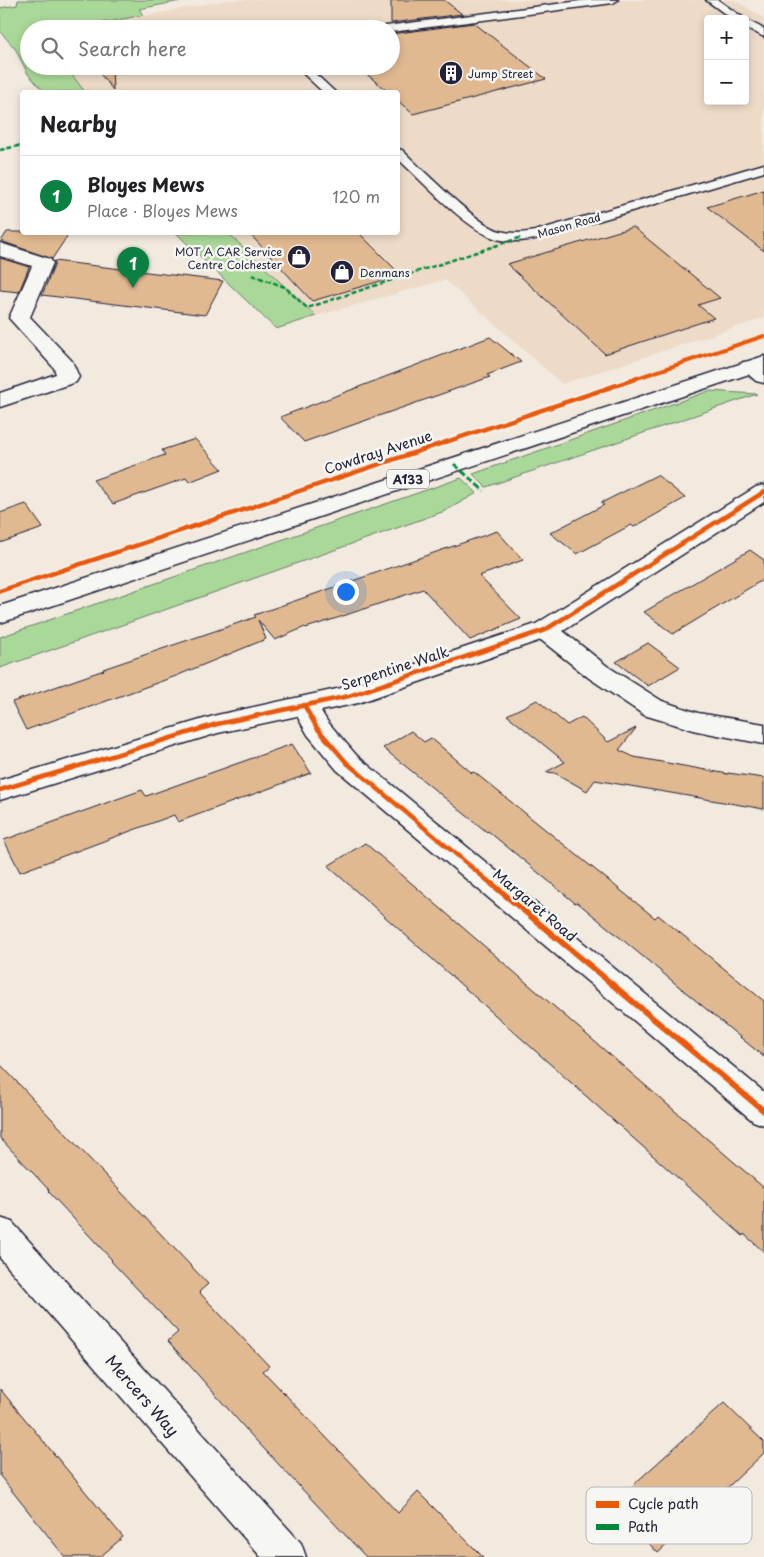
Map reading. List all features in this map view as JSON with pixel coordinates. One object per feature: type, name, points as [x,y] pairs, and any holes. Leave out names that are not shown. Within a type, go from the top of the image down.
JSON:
[{"type":"street","points":[[0,249],[43,263],[19,318],[64,366],[68,377],[0,400]]},
{"type":"street","name":"A133","points":[[0,615],[760,368]]},
{"type":"street","name":"Serpentine Walk","points":[[0,790],[217,724],[349,696],[545,630],[764,492]]},
{"type":"street","points":[[545,630],[598,672],[653,708],[697,722],[764,734]]},
{"type":"street","name":"Margaret Road","points":[[304,705],[317,728],[347,763],[764,1111]]},
{"type":"street","name":"Mercers Way","points":[[0,1233],[287,1557]]},
{"type":"lane","points":[[400,27],[613,0]]},
{"type":"lane","points":[[711,0],[734,15]]},
{"type":"lane","points":[[749,25],[764,34]]},
{"type":"lane","points":[[310,75],[327,90]]},
{"type":"lane","name":"Mason Road","points":[[400,155],[479,226],[498,235],[522,237],[536,235],[764,168]]},
{"type":"shaded area","points":[[228,0],[735,0],[764,18],[764,318],[562,384],[445,280],[316,316],[230,235],[400,235],[400,90],[83,90],[72,75],[400,75],[400,20],[122,20]]},
{"type":"green space","points":[[18,0],[186,0],[139,9],[143,15],[118,20],[20,20],[20,58],[16,50],[0,31],[0,8],[17,5]]},
{"type":"green space","points":[[29,75],[72,75],[83,90],[42,90]]},
{"type":"green space","points":[[178,235],[230,235],[316,316],[276,329]]},
{"type":"green space","points":[[709,391],[757,394],[486,487],[473,474]]},
{"type":"green space","points":[[461,478],[477,493],[445,511],[0,668],[0,637]]},
{"type":"building","points":[[391,0],[444,0],[462,14],[400,22],[400,20],[391,20]]},
{"type":"building","name":"Jump Street","points":[[474,23],[546,79],[413,114],[400,103],[400,90],[386,90],[368,75],[400,75],[400,33]]},
{"type":"building","points":[[101,75],[112,75],[113,90]]},
{"type":"building","points":[[764,190],[764,251],[707,207]]},
{"type":"building","points":[[633,227],[720,298],[698,305],[714,318],[605,354],[507,264]]},
{"type":"building","points":[[7,232],[20,232],[20,235],[68,235],[52,259],[1,241]]},
{"type":"building","points":[[251,235],[361,235],[401,275],[312,301]]},
{"type":"building","points":[[0,258],[29,267],[19,292],[0,290]]},
{"type":"building","points":[[54,261],[223,281],[205,315],[42,295],[55,264]]},
{"type":"building","points":[[490,337],[521,362],[487,375],[490,377],[304,442],[280,417]]},
{"type":"building","points":[[195,439],[222,469],[189,482],[186,478],[113,504],[93,480],[165,455],[162,450]]},
{"type":"building","points":[[657,475],[685,498],[634,527],[631,525],[577,554],[550,533],[604,505],[601,503]]},
{"type":"building","points":[[26,504],[43,528],[0,543],[0,513]]},
{"type":"building","points":[[497,531],[523,560],[479,576],[521,619],[470,640],[423,589],[305,627],[275,640],[258,620],[266,639],[176,676],[26,730],[12,702],[256,617],[254,615]]},
{"type":"building","points":[[750,550],[764,560],[764,579],[673,634],[644,612]]},
{"type":"building","points":[[648,643],[680,667],[648,686],[616,662]]},
{"type":"building","points":[[537,700],[567,725],[582,717],[608,742],[636,728],[619,750],[634,757],[728,774],[764,778],[764,809],[595,780],[587,791],[555,773],[546,772],[565,762],[507,715]]},
{"type":"building","points":[[411,731],[424,742],[431,738],[472,773],[474,772],[655,918],[658,915],[764,1001],[764,1057],[577,902],[575,903],[383,748]]},
{"type":"building","points":[[292,744],[311,773],[178,822],[174,815],[20,872],[4,840],[142,790],[146,796]]},
{"type":"building","points":[[365,843],[764,1188],[764,1252],[744,1234],[743,1236],[328,866]]},
{"type":"building","points":[[0,1064],[208,1284],[199,1292],[269,1366],[263,1371],[398,1513],[418,1492],[483,1557],[366,1557],[251,1435],[168,1341],[178,1332],[0,1138]]},
{"type":"building","points":[[0,1389],[123,1537],[100,1557],[65,1557],[0,1476]]},
{"type":"building","points":[[724,1403],[764,1442],[764,1453],[728,1487],[631,1487]]},
{"type":"building","points":[[650,1544],[668,1544],[658,1553]]},
{"type":"marked path","points":[[0,150],[20,145]]},
{"type":"marked path","points":[[252,275],[285,287],[307,308],[522,237]]},
{"type":"marked path","points":[[454,464],[484,491]]},
{"type":"cycle path","name":"Cowdray Avenue","points":[[0,591],[764,336]]},
{"type":"cycle path","points":[[0,790],[217,724],[349,696],[545,630],[764,492]]},
{"type":"cycle path","points":[[304,705],[317,728],[347,763],[764,1111]]},
{"type":"place","name":"Jump Street","points":[[451,73]]},
{"type":"place","name":"MOT A CAR Service Centre Colchester","points":[[299,257]]},
{"type":"place","name":"Denmans","points":[[342,272]]},
{"type":"place","name":"Bloyes Mews","points":[[133,288]]}]
